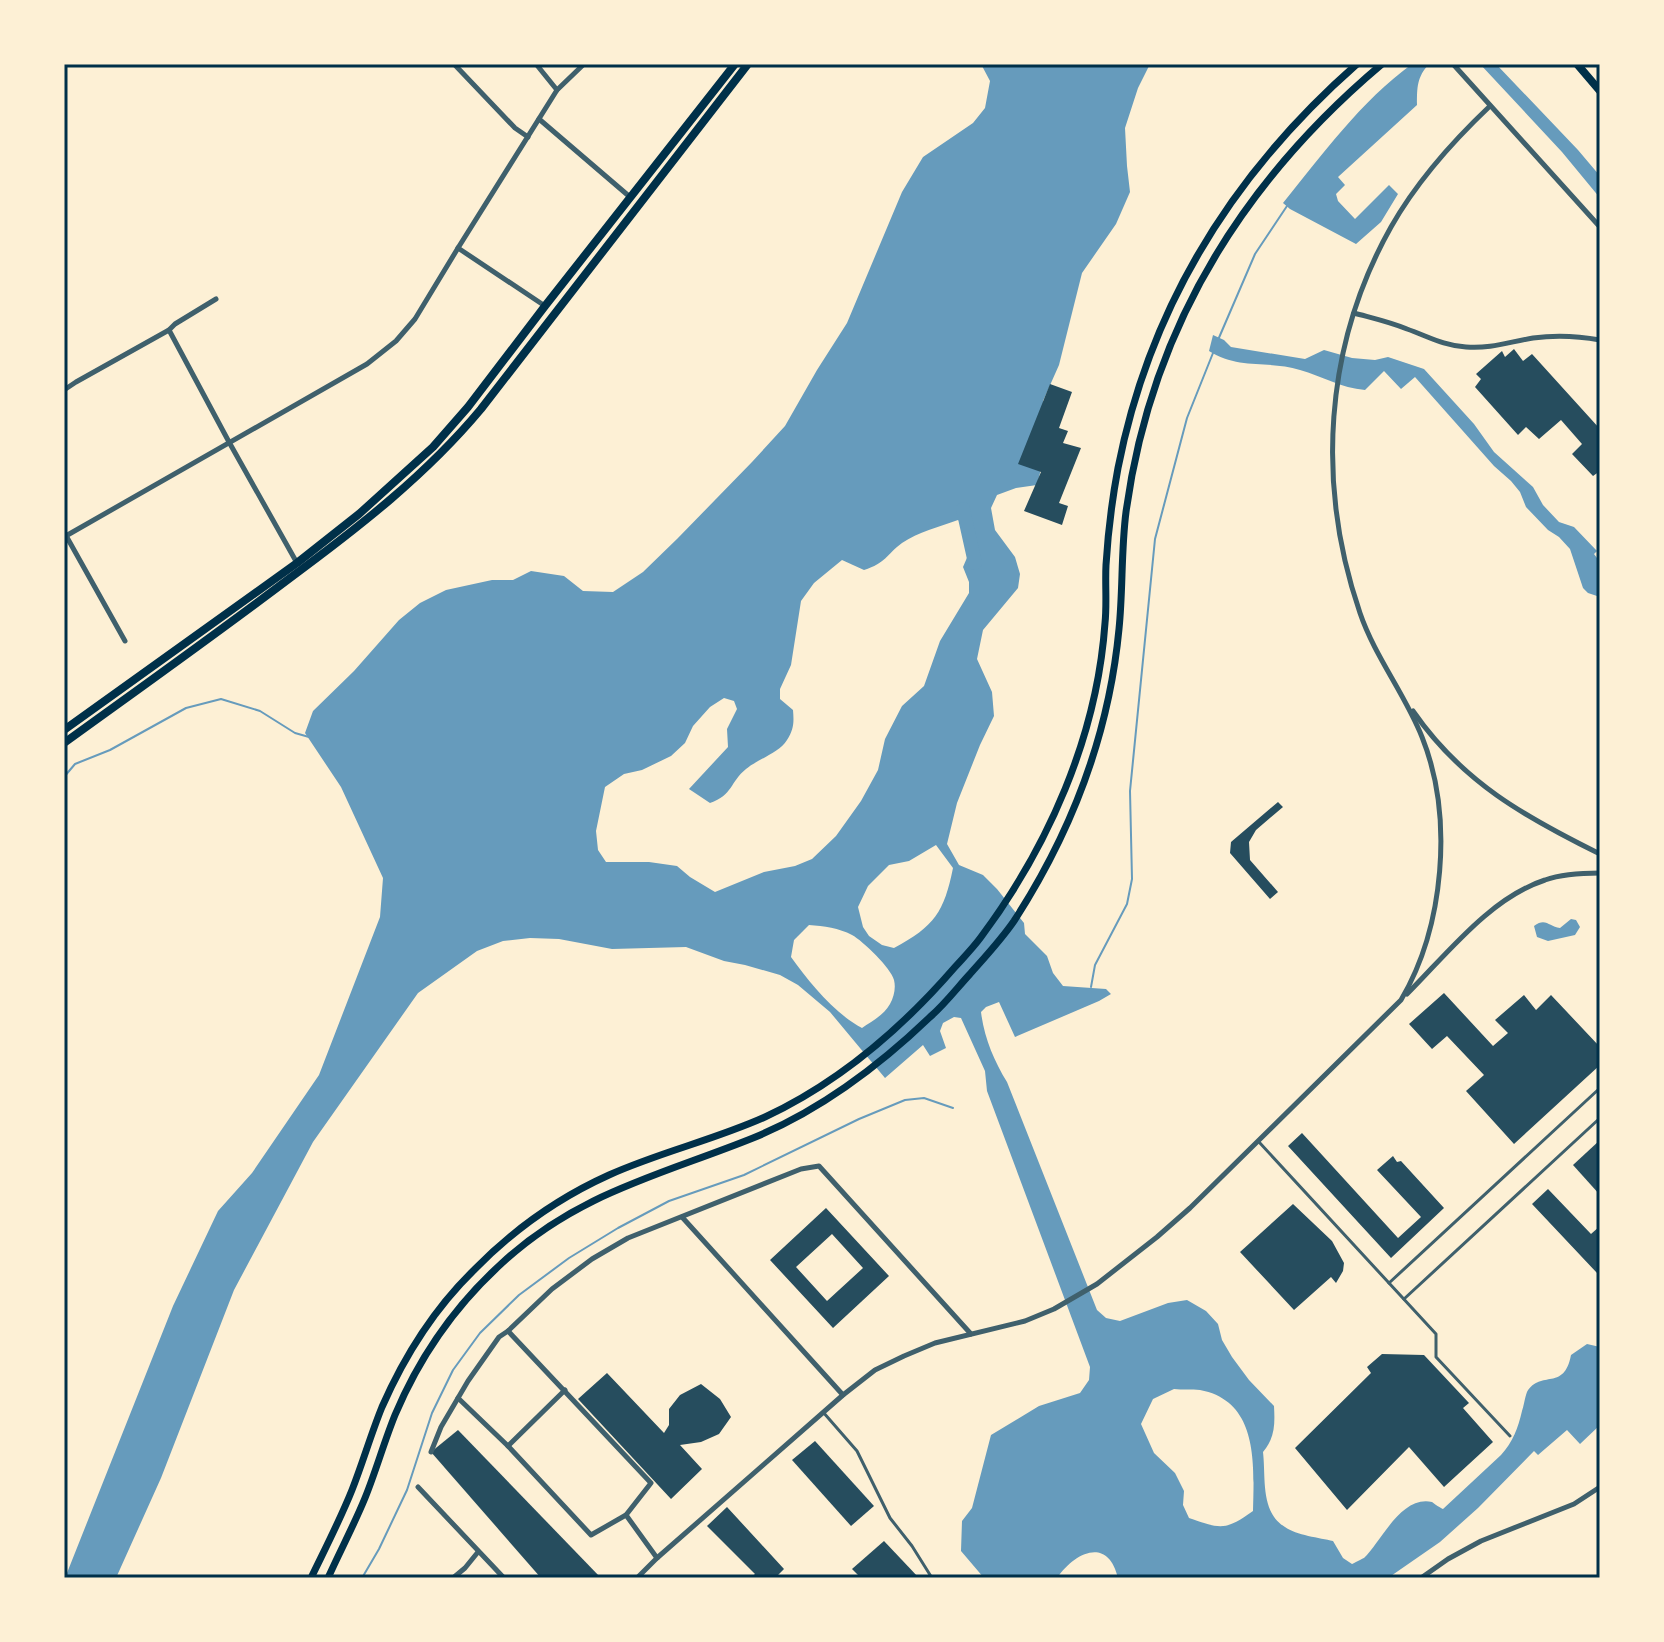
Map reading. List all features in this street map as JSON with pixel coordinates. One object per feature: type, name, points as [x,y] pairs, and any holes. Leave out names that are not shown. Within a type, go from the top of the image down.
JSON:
[{"type":"main road","points":[[64,730],[297,563],[359,514],[433,447],[468,407],[735,64]]},
{"type":"main road","points":[[64,743],[329,549],[399,494],[433,462],[481,409],[748,64]]},
{"type":"main road","points":[[311,1578],[350,1495],[382,1409],[406,1358],[431,1320],[473,1270],[521,1227],[579,1190],[636,1164],[766,1116],[825,1083],[904,1022],[980,939],[1020,878],[1060,800],[1085,732],[1096,688],[1103,638],[1110,515],[1117,471],[1137,389],[1160,330],[1183,279],[1219,218],[1256,168],[1290,129],[1357,64]]},
{"type":"main road","points":[[328,1578],[365,1498],[395,1416],[421,1363],[449,1321],[501,1264],[531,1238],[591,1201],[653,1174],[753,1138],[826,1100],[869,1070],[932,1016],[1013,923],[1067,824],[1093,762],[1102,730],[1118,638],[1126,514],[1133,471],[1144,424],[1169,347],[1208,266],[1267,179],[1332,109],[1382,64]]},
{"type":"main road","points":[[1577,64],[1600,91]]},
{"type":"street","points":[[454,64],[515,128],[528,137]]},
{"type":"street","points":[[536,64],[557,90]]},
{"type":"street","points":[[125,641],[65,535],[367,364],[396,341],[415,319],[557,90],[584,64]]},
{"type":"street","points":[[1453,64],[1600,227]]},
{"type":"street","points":[[1490,106],[1443,153],[1410,197],[1368,274],[1344,347],[1336,391],[1332,479],[1347,571],[1361,615],[1377,653],[1430,736],[1488,790],[1518,811],[1600,854]]},
{"type":"street","points":[[539,119],[631,197]]},
{"type":"street","points":[[458,248],[545,306]]},
{"type":"street","points":[[64,390],[169,330],[216,299]]},
{"type":"street","points":[[1354,313],[1462,347],[1505,345],[1546,337],[1600,340]]},
{"type":"street","points":[[169,330],[297,563]]},
{"type":"street","points":[[1401,1000],[1415,977],[1432,923],[1439,888],[1440,850],[1435,781],[1423,738],[1403,697]]},
{"type":"street","points":[[637,1578],[823,1412],[875,1370],[935,1343],[1025,1321],[1054,1309],[1097,1284],[1157,1237],[1486,915],[1525,888],[1546,880],[1565,875],[1600,873]]},
{"type":"street","points":[[431,1452],[458,1398],[499,1337],[552,1289],[592,1259],[628,1238],[801,1169],[819,1166],[971,1334]]},
{"type":"street","points":[[682,1217],[843,1395]]},
{"type":"street","points":[[458,1398],[508,1446],[591,1535],[626,1515],[651,1483],[508,1331]]},
{"type":"street","points":[[508,1446],[565,1390]]},
{"type":"street","points":[[418,1487],[504,1578]]},
{"type":"street","points":[[1421,1578],[1481,1541],[1574,1504],[1600,1487]]},
{"type":"street","points":[[626,1515],[657,1558]]},
{"type":"street","points":[[453,1578],[478,1552]]},
{"type":"lane","points":[[1389,1283],[1600,1088]]},
{"type":"lane","points":[[1404,1299],[1600,1118]]},
{"type":"lane","points":[[1258,1141],[1436,1334],[1436,1357],[1510,1436]]},
{"type":"lane","points":[[823,1412],[857,1451],[890,1518],[932,1578]]},
{"type":"water","points":[[981,64],[1150,64],[1138,88],[1125,128],[1130,192],[1116,224],[1082,273],[1059,365],[1043,401],[1041,469],[1037,485],[997,495],[991,508],[995,530],[1015,557],[1020,574],[1018,588],[983,630],[977,659],[992,692],[994,716],[957,803],[947,844],[959,865],[983,875],[997,889],[1024,923],[1025,934],[1047,956],[1053,973],[1063,986],[1106,989],[1111,994],[1015,1037],[999,1002],[981,1012],[990,1048],[1007,1082],[1097,1310],[1106,1318],[1120,1321],[1168,1303],[1187,1300],[1206,1311],[1218,1324],[1222,1340],[1232,1357],[1274,1406],[1273,1430],[1263,1452],[1266,1493],[1271,1512],[1290,1530],[1333,1541],[1343,1558],[1352,1564],[1371,1551],[1401,1512],[1421,1502],[1432,1502],[1443,1509],[1501,1455],[1519,1423],[1527,1392],[1533,1385],[1563,1373],[1571,1355],[1587,1344],[1600,1347],[1600,1425],[1580,1444],[1567,1430],[1538,1455],[1534,1451],[1440,1542],[1388,1578],[1118,1578],[1107,1557],[1090,1552],[1073,1561],[1057,1578],[984,1578],[961,1551],[962,1521],[972,1508],[991,1435],[1039,1406],[1080,1393],[1089,1380],[1090,1367],[987,1091],[985,1071],[961,1018],[954,1017],[943,1023],[940,1031],[946,1048],[930,1056],[923,1045],[885,1078],[830,1012],[798,985],[780,975],[724,961],[686,947],[612,949],[559,939],[530,938],[503,941],[477,951],[418,993],[313,1142],[234,1290],[161,1478],[116,1578],[65,1578],[173,1306],[218,1211],[252,1173],[319,1075],[380,917],[383,878],[341,787],[305,733],[313,711],[399,620],[420,603],[446,590],[492,580],[513,580],[531,571],[564,576],[583,591],[613,592],[643,572],[785,426],[847,323],[902,192],[923,157],[973,123],[985,108],[990,81]],"holes":[[[958,520],[972,527],[975,539],[963,567],[969,582],[969,593],[940,641],[924,686],[902,706],[885,739],[878,770],[836,836],[812,859],[764,872],[715,892],[677,866],[649,862],[606,862],[598,850],[596,831],[605,787],[624,774],[642,770],[671,756],[685,743],[693,726],[710,707],[724,698],[734,701],[737,709],[727,729],[728,747],[689,789],[710,803],[723,796],[751,765],[779,749],[791,732],[793,710],[780,699],[780,689],[791,665],[801,601],[814,583],[842,560],[864,570],[871,567],[908,539]],[[936,845],[953,868],[946,896],[936,916],[919,932],[894,948],[882,945],[869,936],[863,927],[858,907],[868,886],[889,865],[909,861]],[[809,925],[837,929],[857,938],[892,975],[895,989],[887,1008],[862,1028],[842,1015],[791,957],[794,940]],[[1174,1389],[1200,1390],[1219,1396],[1233,1407],[1249,1437],[1253,1511],[1236,1522],[1222,1526],[1189,1518],[1183,1505],[1184,1491],[1175,1473],[1154,1453],[1141,1424],[1153,1399]]]},
{"type":"water","points":[[1412,64],[1429,64],[1418,83],[1417,105],[1338,177],[1345,185],[1336,194],[1338,201],[1355,219],[1389,185],[1398,194],[1381,222],[1356,244],[1283,203],[1359,112]]},
{"type":"water","points":[[1480,64],[1496,64],[1578,150],[1600,176],[1600,198],[1562,152]]},
{"type":"water","points":[[1213,335],[1231,347],[1305,359],[1324,350],[1352,358],[1375,360],[1388,357],[1424,369],[1474,424],[1494,452],[1533,487],[1543,505],[1559,522],[1574,527],[1597,551],[1594,554],[1600,562],[1600,597],[1583,588],[1570,549],[1526,507],[1511,481],[1415,377],[1401,389],[1384,371],[1365,390],[1356,389],[1288,367],[1242,363],[1220,357],[1209,351]]},
{"type":"water","points":[[1571,919],[1576,920],[1580,927],[1575,935],[1548,941],[1537,937],[1534,926],[1538,923],[1545,922],[1560,928]]},
{"type":"building","points":[[1514,349],[1523,361],[1532,354],[1600,429],[1600,471],[1593,476],[1572,454],[1582,444],[1561,420],[1539,439],[1526,427],[1518,435],[1475,387],[1481,379],[1476,374],[1502,351],[1505,357]]},
{"type":"building","points":[[1050,384],[1072,392],[1059,428],[1068,431],[1063,443],[1081,448],[1059,503],[1068,506],[1062,525],[1024,511],[1041,472],[1018,464]]},
{"type":"building","points":[[1278,802],[1283,807],[1256,830],[1249,842],[1250,860],[1278,892],[1270,899],[1230,853],[1231,842]]},
{"type":"building","points":[[1444,993],[1493,1046],[1508,1033],[1495,1020],[1524,995],[1536,1010],[1551,995],[1600,1047],[1600,1065],[1514,1144],[1466,1091],[1484,1075],[1447,1036],[1432,1049],[1409,1024]]},
{"type":"building","points":[[1302,1133],[1398,1238],[1421,1217],[1377,1170],[1393,1156],[1444,1208],[1391,1258],[1288,1146]]},
{"type":"building","points":[[1600,1140],[1600,1195],[1573,1165]]},
{"type":"building","points":[[1548,1189],[1591,1234],[1600,1226],[1600,1270],[1597,1273],[1532,1204]]},
{"type":"building","points":[[1293,1204],[1332,1241],[1344,1263],[1336,1283],[1331,1277],[1294,1310],[1240,1252]]},
{"type":"building","points":[[826,1208],[889,1276],[833,1328],[770,1260]],"holes":[[[832,1234],[863,1268],[827,1301],[796,1267]]]},
{"type":"building","points":[[1382,1354],[1424,1355],[1469,1403],[1463,1408],[1493,1442],[1444,1487],[1409,1447],[1347,1510],[1295,1448],[1371,1373],[1367,1367]]},
{"type":"building","points":[[607,1373],[664,1433],[669,1425],[669,1409],[680,1395],[701,1384],[720,1399],[731,1417],[719,1434],[701,1442],[680,1445],[702,1469],[671,1499],[578,1399]]},
{"type":"building","points":[[458,1430],[601,1578],[541,1578],[431,1452]]},
{"type":"building","points":[[815,1441],[874,1506],[851,1526],[792,1460]]},
{"type":"building","points":[[727,1507],[784,1569],[775,1578],[750,1578],[755,1574],[707,1526]]},
{"type":"building","points":[[884,1541],[919,1578],[861,1578],[852,1569]]},
{"type":"waterway","points":[[1218,340],[1255,254],[1287,206]]},
{"type":"waterway","points":[[1091,987],[1095,965],[1127,904],[1132,879],[1130,791],[1155,539],[1187,418],[1213,353]]},
{"type":"waterway","points":[[963,509],[975,563]]},
{"type":"waterway","points":[[64,777],[75,764],[110,750],[186,708],[221,699],[260,711],[295,733],[309,737]]},
{"type":"waterway","points":[[362,1578],[407,1490],[432,1413],[453,1370],[480,1333],[519,1295],[569,1258],[669,1201],[744,1175],[859,1119],[905,1100],[924,1098],[953,1108]]}]
